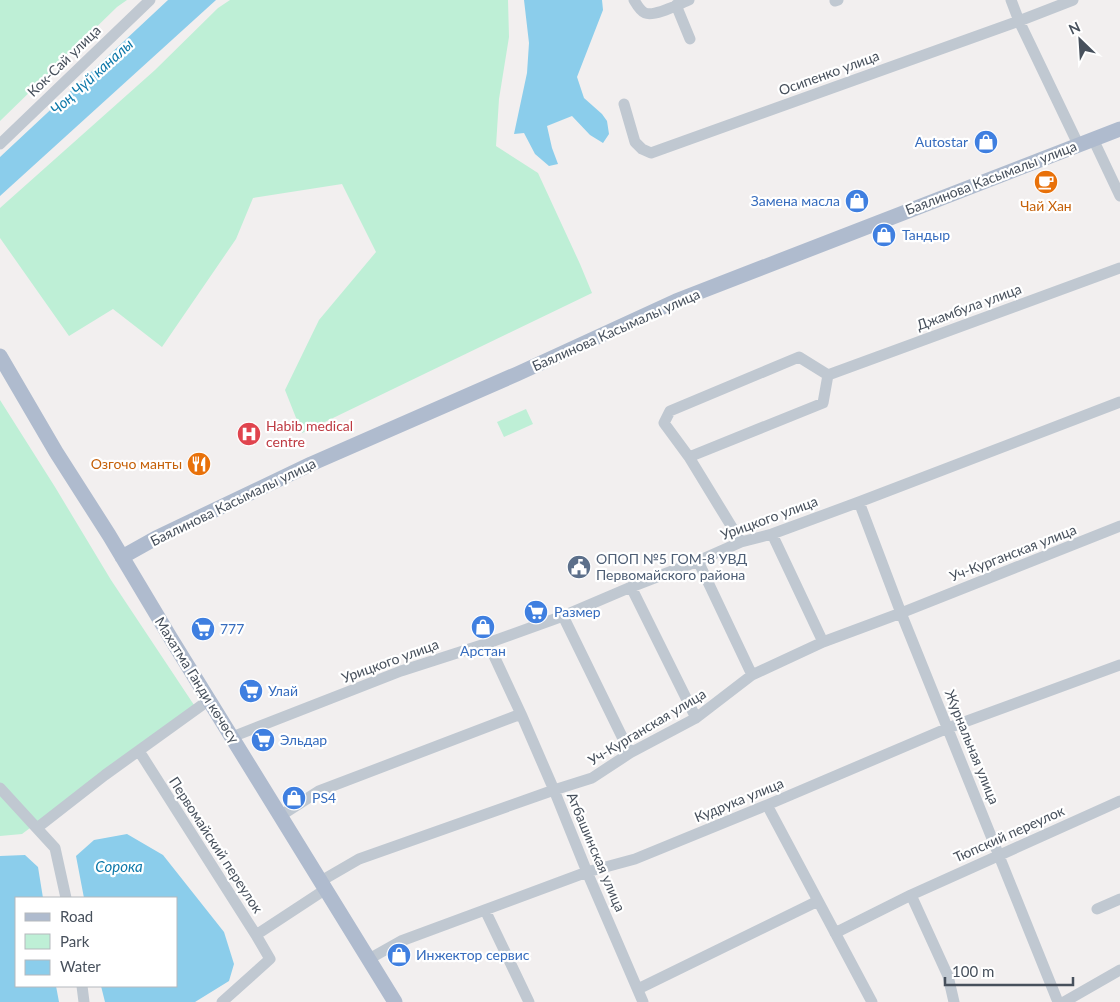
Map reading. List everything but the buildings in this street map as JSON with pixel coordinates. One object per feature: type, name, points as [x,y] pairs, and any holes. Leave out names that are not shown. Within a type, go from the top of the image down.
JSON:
[{"type":"main road","name":"Баялинова Касымалы улица","points":[[122,557],[156,538],[311,464],[517,374],[676,301],[1120,129]]},
{"type":"main road","name":"Махатма Ганди көчөсү","points":[[0,356],[61,460],[395,1002]]},
{"type":"street","name":"Кок-Сай улица","points":[[0,144],[150,0]]},
{"type":"street","points":[[634,0],[644,13],[653,14],[689,0]]},
{"type":"street","points":[[1011,0],[1019,21],[1078,144]]},
{"type":"street","name":"Осипенко улица","points":[[624,104],[635,142],[642,149],[651,153],[1073,0]]},
{"type":"street","points":[[676,5],[690,39]]},
{"type":"street","points":[[1094,139],[1120,196]]},
{"type":"street","name":"Джамбула улица","points":[[828,375],[1120,268]]},
{"type":"street","points":[[689,457],[823,403],[828,375],[799,357],[670,411],[664,423],[689,457],[741,542]]},
{"type":"street","name":"Урицкого улица","points":[[232,737],[401,671],[563,616],[741,542],[772,534],[859,502],[1120,402]]},
{"type":"street","name":"Журнальная улица","points":[[859,502],[901,612],[1058,1002]]},
{"type":"street","name":"Уч-Курганская улица","points":[[323,885],[359,859],[592,778],[630,753],[696,718],[752,675],[823,642],[1120,526]]},
{"type":"street","points":[[772,534],[823,642]]},
{"type":"street","points":[[698,561],[752,675]]},
{"type":"street","points":[[631,587],[696,718]]},
{"type":"street","points":[[563,616],[630,753]]},
{"type":"street","name":"Атбашинская улица","points":[[488,643],[554,790],[586,872],[643,1002]]},
{"type":"street","name":"Кудрука улица","points":[[369,959],[400,941],[586,872],[634,859],[948,728],[1120,666]]},
{"type":"street","points":[[37,828],[105,775],[209,700]]},
{"type":"street","points":[[280,816],[319,791],[521,714]]},
{"type":"street","name":"Первомайский переулок","points":[[139,751],[256,935],[323,885]]},
{"type":"street","points":[[0,788],[56,848],[66,897]]},
{"type":"street","name":"Тюпский переулок","points":[[835,933],[911,895],[1120,801]]},
{"type":"street","points":[[766,805],[871,1001]]},
{"type":"street","points":[[911,895],[948,976],[954,1002]]},
{"type":"street","points":[[1097,909],[1120,899]]},
{"type":"street","points":[[638,989],[818,901]]},
{"type":"street","points":[[485,910],[530,1002]]},
{"type":"street","points":[[222,1002],[270,959],[256,935]]},
{"type":"street","points":[[1064,1002],[1120,970]]},
{"type":"street","points":[[82,987],[84,1002]]},
{"type":"green space","points":[[0,0],[127,0],[117,7],[0,121]]},
{"type":"green space","points":[[230,0],[508,0],[509,37],[499,99],[496,146],[538,173],[592,293],[302,433],[285,390],[319,320],[376,252],[342,184],[253,198],[236,239],[162,347],[113,309],[69,336],[0,238],[0,208],[155,70],[218,8]]},
{"type":"green space","points":[[0,400],[111,580],[194,705],[22,834],[0,836]]},
{"type":"green space","points":[[526,409],[533,424],[504,437],[497,422]]},
{"type":"water","name":"Чоң Чүй каналы","points":[[168,0],[216,0],[0,196],[0,157]]},
{"type":"water","points":[[524,0],[602,0],[603,10],[577,77],[584,98],[607,121],[609,134],[603,143],[590,135],[572,116],[547,126],[558,164],[549,166],[535,154],[524,133],[514,134],[527,73],[529,43]]},
{"type":"water","name":"Сорока","points":[[127,834],[163,855],[224,932],[234,964],[229,981],[195,1002],[105,1002],[101,987],[178,987],[178,897],[84,897],[76,856],[94,840]]},
{"type":"water","points":[[25,855],[38,867],[43,897],[15,897],[15,987],[56,987],[59,1002],[0,1002],[0,856]]},
{"type":"place","name":"Autostar","points":[[986,142]]},
{"type":"place","name":"Чай Хан","points":[[1046,182]]},
{"type":"place","name":"Замена масла","points":[[857,201]]},
{"type":"place","name":"Тандыр","points":[[884,235]]},
{"type":"place","name":"Habib medical centre","points":[[249,434]]},
{"type":"place","name":"Озгочо манты","points":[[199,464]]},
{"type":"place","name":"ОПОП №5 ГОМ-8 УВД Первомайского района","points":[[579,567]]},
{"type":"place","name":"Размер","points":[[536,612]]},
{"type":"place","name":"Арстан","points":[[483,627]]},
{"type":"place","name":"777","points":[[203,629]]},
{"type":"place","name":"Улай","points":[[251,691]]},
{"type":"place","name":"Эльдар","points":[[263,740]]},
{"type":"place","name":"PS4","points":[[294,798]]},
{"type":"place","name":"Инжектор сервис","points":[[399,955]]}]
